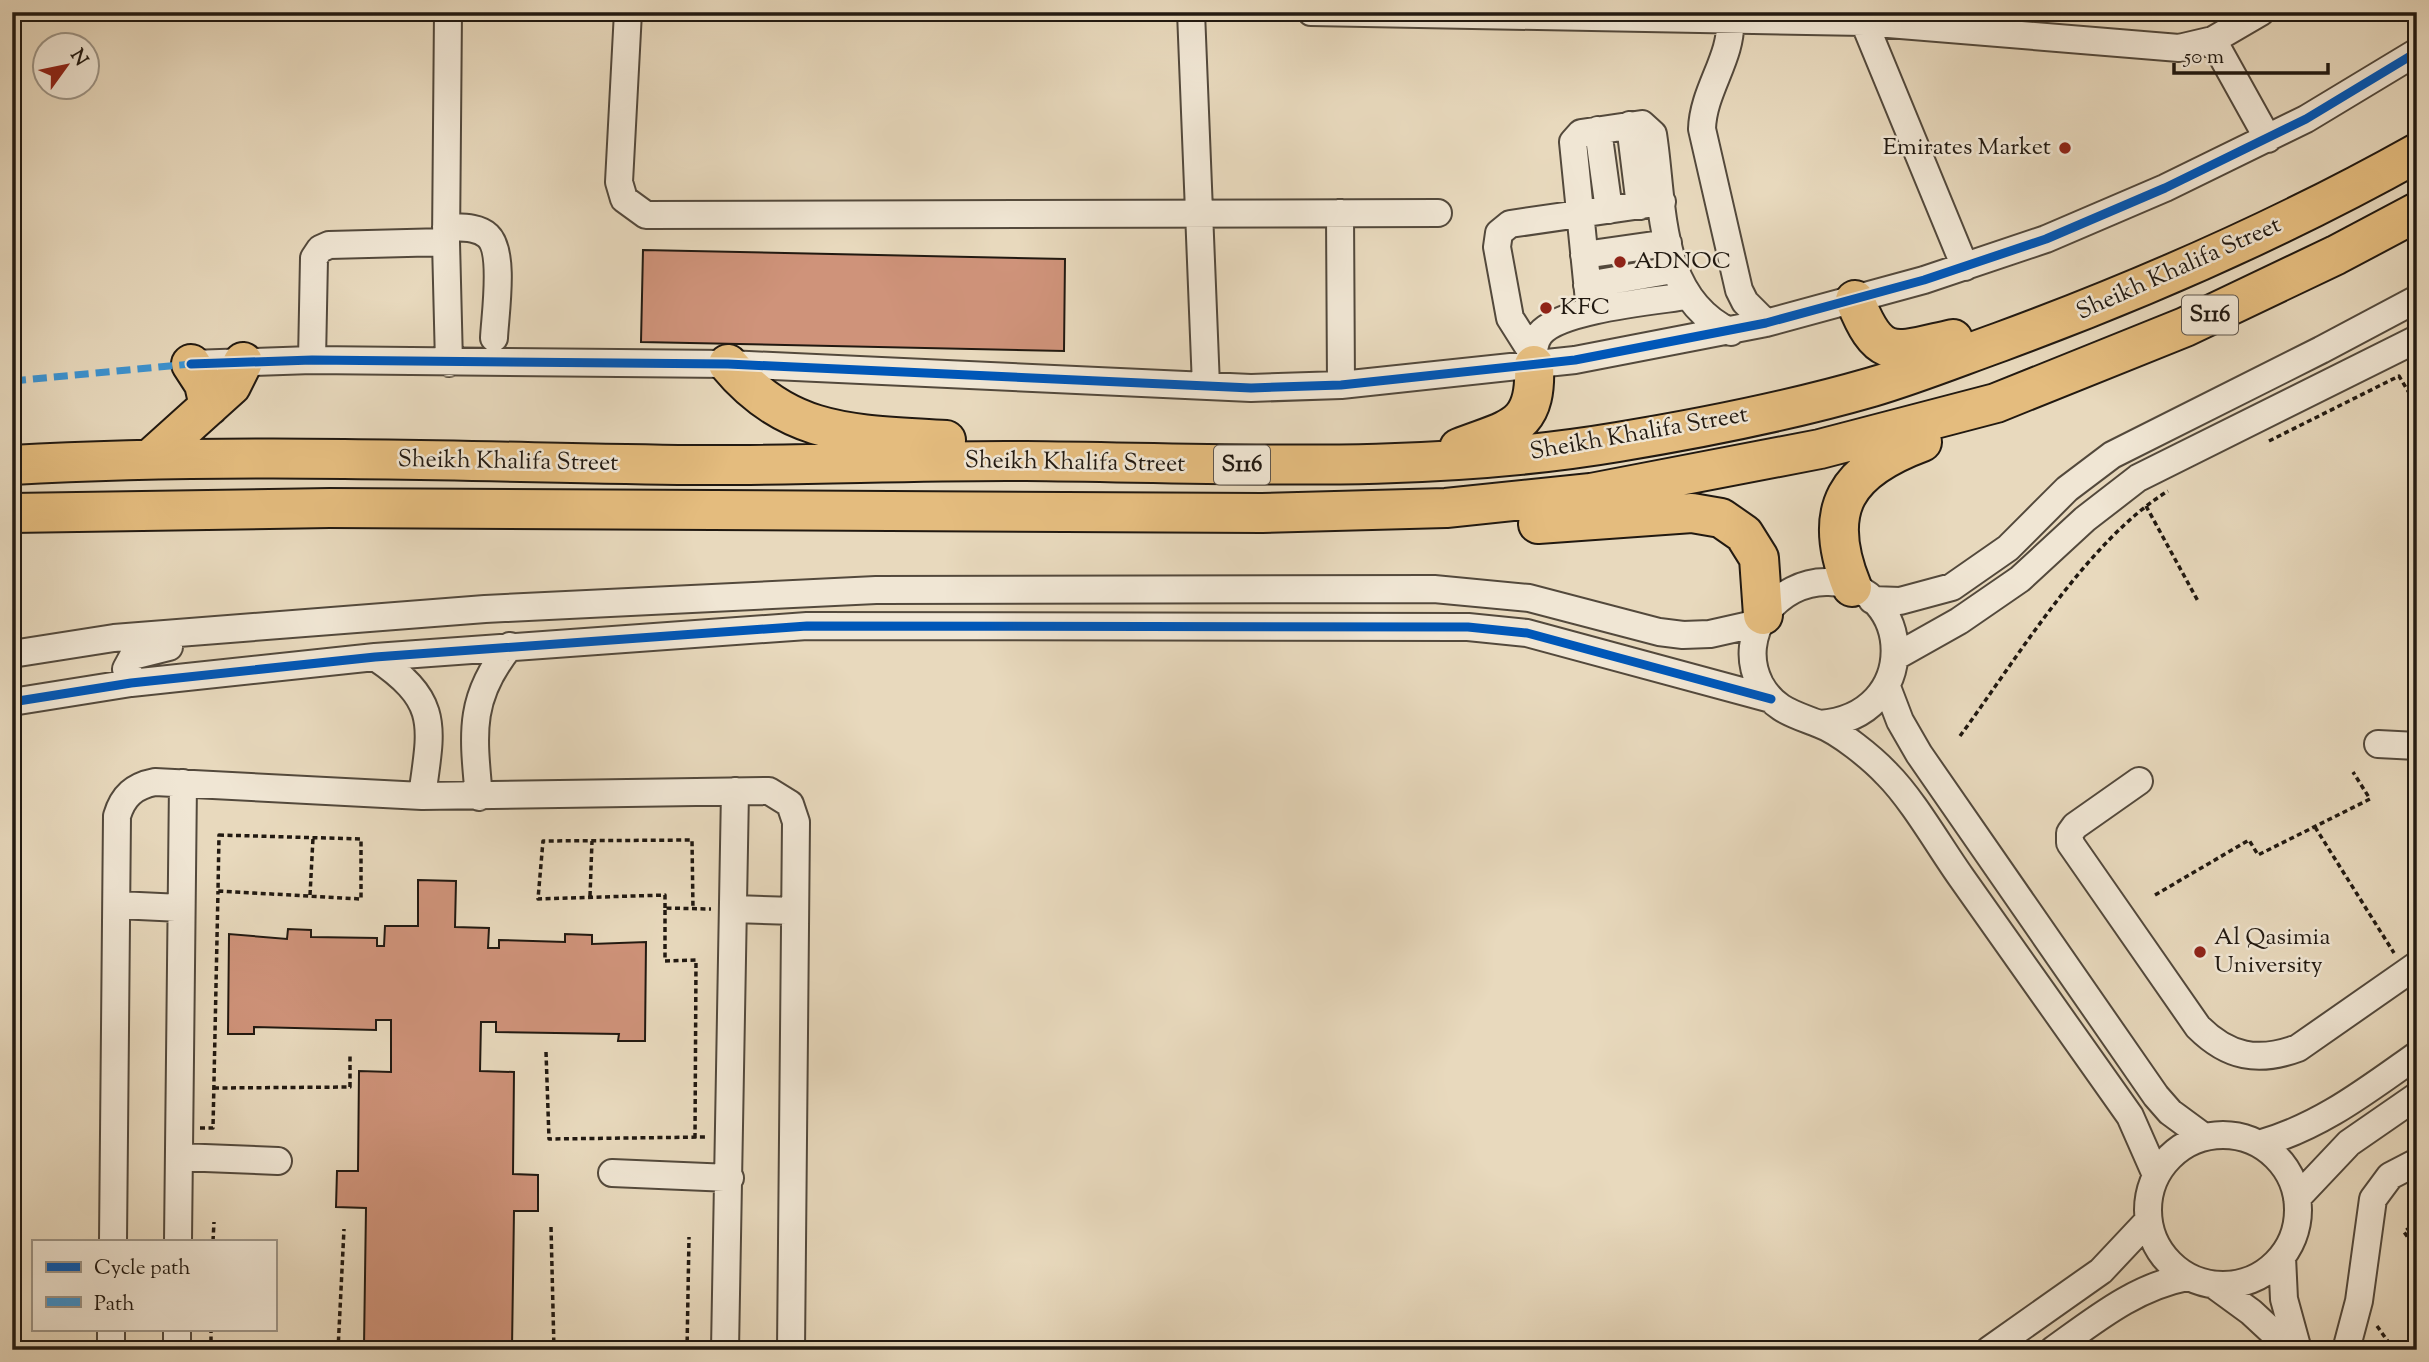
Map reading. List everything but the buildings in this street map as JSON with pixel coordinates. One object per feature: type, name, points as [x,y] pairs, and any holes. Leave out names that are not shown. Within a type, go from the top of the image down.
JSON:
[{"type":"highway","points":[[2352,188],[2376,159],[2417,130]]},
{"type":"highway","name":"Sheikh Khalifa Street","points":[[12,466],[150,459],[753,465],[1021,461],[1309,467],[1420,462],[1569,449],[1735,419],[1868,388],[1932,368],[2126,295],[2352,188],[2417,153]]},
{"type":"highway","name":"Sheikh Khalifa Street","points":[[12,513],[303,508],[898,513],[1398,510],[1543,499],[1668,480],[1820,449],[1996,403],[2185,327],[2336,255],[2417,212]]},
{"type":"highway","points":[[1855,300],[1871,337],[1889,348],[1899,350],[1966,337],[2004,341]]},
{"type":"highway","points":[[1420,462],[1515,425],[1524,417],[1534,397],[1534,361]]},
{"type":"highway","points":[[150,459],[235,381],[243,362]]},
{"type":"highway","points":[[191,364],[204,384],[209,406]]},
{"type":"highway","points":[[728,364],[748,388],[767,403],[810,425],[858,434],[978,443],[1021,461]]},
{"type":"highway","points":[[1862,593],[1842,562],[1838,537],[1840,512],[1850,488],[1867,469],[1888,455],[1954,431],[1996,403]]},
{"type":"highway","points":[[1398,510],[1480,527],[1692,513],[1721,518],[1744,534],[1759,558],[1761,619]]},
{"type":"street","points":[[448,12],[446,234],[449,363]]},
{"type":"street","points":[[628,12],[619,182],[625,200],[646,215],[1438,212]]},
{"type":"street","points":[[1191,12],[1206,386]]},
{"type":"street","points":[[1311,12],[1864,22],[2162,48],[2197,45],[2213,40],[2261,12]]},
{"type":"street","points":[[1730,19],[1728,44],[1704,103],[1702,130],[1739,290],[1745,302],[1766,323]]},
{"type":"street","points":[[1864,22],[1965,267]]},
{"type":"street","points":[[2213,40],[2268,139]]},
{"type":"street","points":[[191,364],[312,360],[728,364],[1206,386],[1341,385],[1534,361],[1731,332],[1855,300],[1965,267],[2106,214],[2268,139],[2344,98],[2417,52]]},
{"type":"street","points":[[1588,298],[1573,142],[1580,133],[1630,125],[1647,126],[1653,134],[1651,204],[1668,243],[1673,270],[1687,296],[1706,317],[1731,332]]},
{"type":"street","points":[[1598,130],[1609,210]]},
{"type":"street","points":[[1534,361],[1510,318],[1497,240],[1504,227],[1651,204]]},
{"type":"street","points":[[1340,213],[1341,385]]},
{"type":"street","points":[[312,360],[314,258],[320,249],[329,245],[473,229],[488,236],[494,243],[497,260],[495,338]]},
{"type":"street","points":[[1584,256],[1668,243]]},
{"type":"street","points":[[1534,361],[1535,342],[1544,329],[1588,298],[1673,270]]},
{"type":"street","points":[[1588,298],[1687,296]]},
{"type":"street","points":[[1862,593],[1886,617],[1894,636],[1895,657],[1887,687],[1875,703],[1859,715],[1840,722],[1820,724],[1801,720],[1785,712],[1771,699],[1760,682],[1754,663],[1754,643],[1761,619],[1776,600],[1793,588],[1812,582],[1832,582],[1862,593],[1900,601],[1952,587],[2008,548],[2067,489],[2112,455],[2321,351],[2417,299]]},
{"type":"street","points":[[1895,657],[2000,593],[2037,565],[2111,497],[2138,478],[2417,339]]},
{"type":"street","points":[[12,654],[114,638],[485,609],[876,590],[1444,589],[1529,598],[1659,632],[1683,635],[1710,634],[1761,619]]},
{"type":"street","points":[[807,626],[876,610],[884,599],[876,590]]},
{"type":"street","points":[[12,702],[131,683],[375,657],[807,626],[1468,627],[1527,633],[1771,699]]},
{"type":"street","points":[[131,683],[126,669],[128,662],[139,652],[206,641],[245,628]]},
{"type":"street","points":[[479,797],[473,734],[477,707],[484,683],[510,646]]},
{"type":"street","points":[[375,657],[409,682],[428,717],[430,736],[422,796]]},
{"type":"street","points":[[1887,687],[1900,721],[1919,754],[2156,1096],[2171,1112],[2204,1137]]},
{"type":"street","points":[[1820,724],[1889,775],[2130,1116],[2156,1175]]},
{"type":"street","points":[[2378,744],[2417,746]]},
{"type":"street","points":[[2139,781],[2075,826],[2070,833],[2070,843],[2198,1027],[2214,1043],[2234,1053],[2255,1058],[2277,1056],[2298,1048],[2412,969]]},
{"type":"street","points":[[178,1240],[183,783]]},
{"type":"street","points":[[113,1240],[117,816],[126,796],[144,784],[183,783],[479,797],[735,791],[778,793],[795,812],[791,1350]]},
{"type":"street","points":[[724,1350],[731,1137],[735,791]]},
{"type":"street","points":[[118,905],[181,908]]},
{"type":"street","points":[[734,909],[795,911]]},
{"type":"street","points":[[2259,1144],[2284,1137],[2330,1116],[2417,1055]]},
{"type":"street","points":[[2297,1198],[2349,1143],[2417,1096]]},
{"type":"street","points":[[2214,1285],[2245,1283],[2259,1277],[2283,1257],[2298,1219],[2297,1198],[2284,1167],[2259,1144],[2232,1136],[2204,1137],[2185,1145],[2168,1158],[2156,1175],[2148,1205],[2148,1221],[2161,1253],[2187,1276],[2214,1285],[2251,1312],[2292,1350]]},
{"type":"street","points":[[179,1157],[278,1161]]},
{"type":"street","points":[[2346,1350],[2357,1314],[2369,1248],[2371,1210],[2378,1189],[2390,1176],[2417,1162]]},
{"type":"street","points":[[2369,1248],[2388,1201],[2417,1169]]},
{"type":"street","points":[[612,1173],[730,1178]]},
{"type":"street","points":[[1989,1350],[2101,1271],[2148,1221]]},
{"type":"street","points":[[2283,1257],[2284,1299],[2298,1350]]},
{"type":"street","points":[[2053,1350],[2135,1294],[2187,1276]]},
{"type":"street","points":[[2357,1314],[2357,1350]]},
{"type":"street","points":[[111,1330],[111,1350]]},
{"type":"street","points":[[177,1330],[177,1350]]},
{"type":"path","points":[[2267,442],[2399,376],[2417,406]]},
{"type":"path","points":[[1960,736],[2088,563],[2147,506],[2175,487]]},
{"type":"path","points":[[2147,506],[2199,603]]},
{"type":"path","points":[[2155,895],[2249,840],[2258,855],[2370,799],[2353,772]]},
{"type":"path","points":[[2315,827],[2412,969]]},
{"type":"path","points":[[179,1129],[213,1128],[219,835],[361,839],[361,899],[218,891]]},
{"type":"path","points":[[310,896],[313,838]]},
{"type":"path","points":[[693,909],[692,840],[543,841],[538,898],[665,895],[665,961],[696,960],[695,1138]]},
{"type":"path","points":[[590,896],[592,841]]},
{"type":"path","points":[[665,908],[734,909]]},
{"type":"path","points":[[546,1052],[549,1139],[731,1137]]},
{"type":"path","points":[[214,1088],[351,1087],[350,1054]]},
{"type":"path","points":[[213,1240],[214,1222]]},
{"type":"path","points":[[2417,1222],[2404,1232],[2417,1250]]},
{"type":"path","points":[[551,1227],[554,1350]]},
{"type":"path","points":[[338,1350],[344,1229]]},
{"type":"path","points":[[687,1350],[689,1237]]},
{"type":"path","points":[[211,1330],[211,1350]]},
{"type":"marked path","points":[[12,381],[191,364]]},
{"type":"cycle path","points":[[191,364],[312,360],[728,364],[1251,388],[1341,385],[1575,360],[1766,323],[1924,280],[2046,239],[2165,188],[2306,119],[2417,52]]},
{"type":"cycle path","points":[[12,702],[131,683],[375,657],[807,626],[1468,627],[1527,633],[1771,699]]},
{"type":"place","name":"Emirates Market","points":[[2065,148]]},
{"type":"place","name":"ADNOC","points":[[1620,262]]},
{"type":"place","name":"KFC","points":[[1546,308]]},
{"type":"place","name":"Al Qasimia University","points":[[2200,952]]}]
